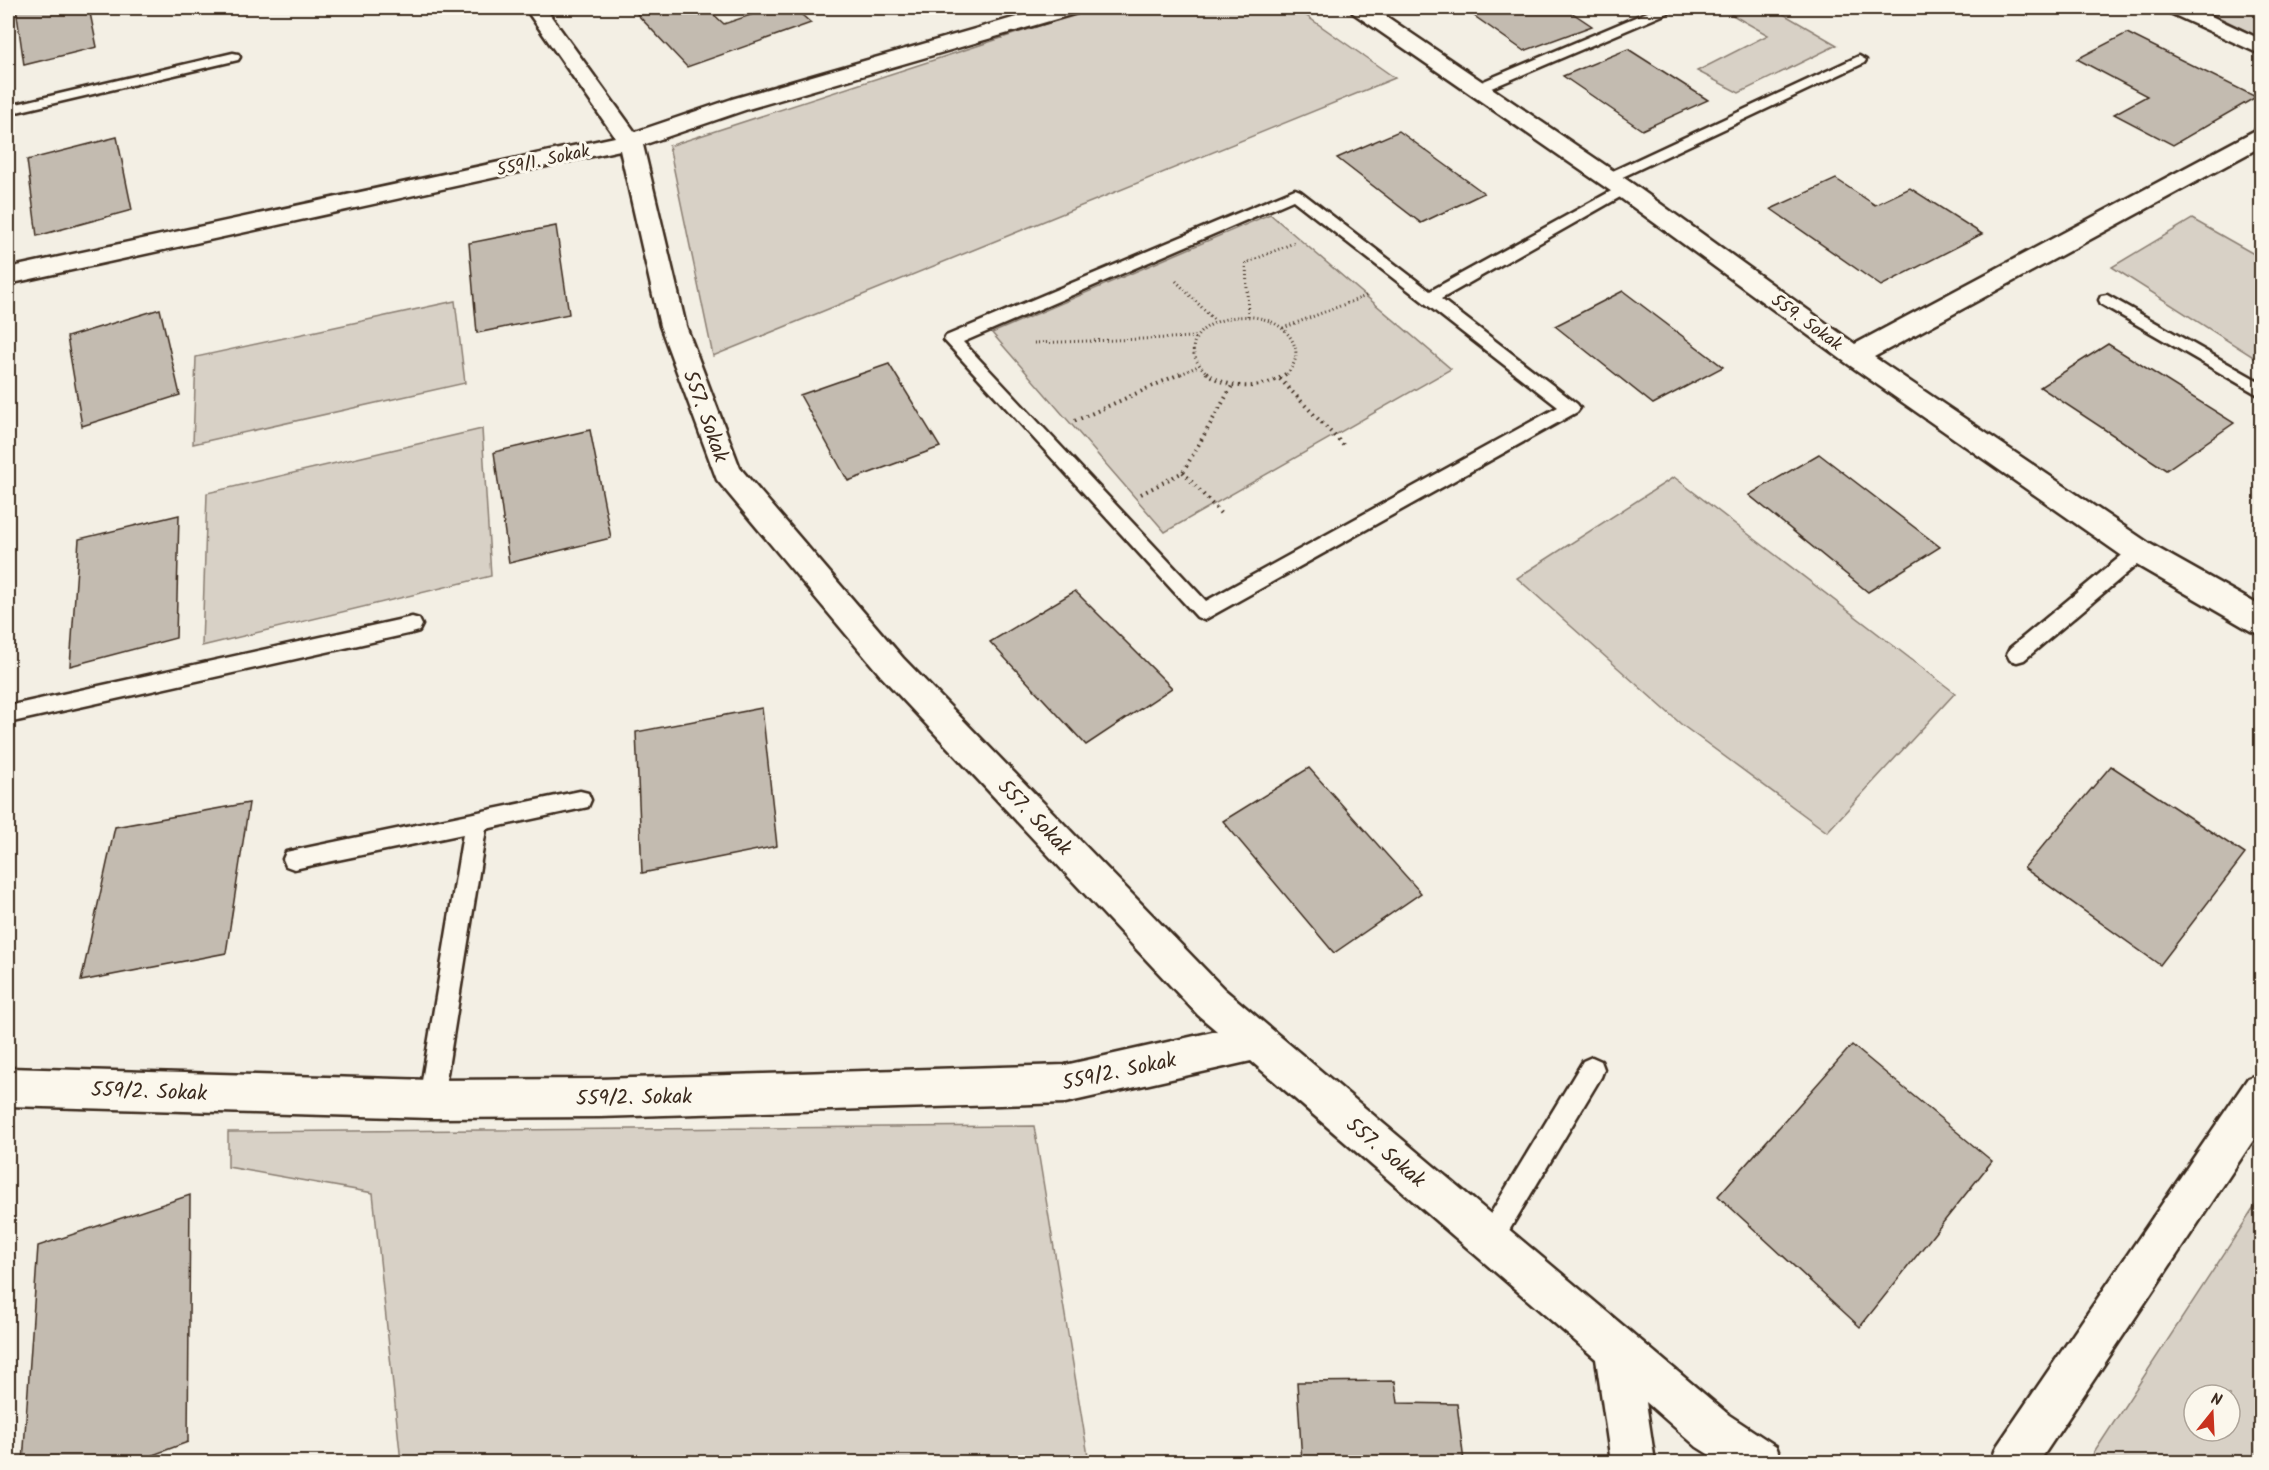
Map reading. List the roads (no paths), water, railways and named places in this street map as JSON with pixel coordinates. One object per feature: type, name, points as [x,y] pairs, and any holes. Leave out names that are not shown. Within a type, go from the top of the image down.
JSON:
[{"type":"street","name":"557. Sokak","points":[[535,8],[630,141],[673,326],[727,473],[892,667],[1211,1002],[1713,1431],[1760,1462]]},
{"type":"street","name":"559/1. Sokak","points":[[8,276],[630,141],[740,104],[1069,8]]},
{"type":"street","name":"559. Sokak","points":[[1361,8],[1617,183],[1854,356],[2139,552],[2262,621]]},
{"type":"street","points":[[2178,8],[2262,49]]},
{"type":"street","points":[[1854,356],[2262,136]]},
{"type":"street","name":"559/2. Sokak","points":[[8,1087],[431,1099],[599,1098],[1065,1084],[1257,1041]]},
{"type":"street","points":[[2013,1462],[2262,1092]]},
{"type":"street","points":[[1616,1348],[1633,1462]]},
{"type":"lane","points":[[1477,89],[1667,8]]},
{"type":"lane","points":[[8,110],[233,57]]},
{"type":"lane","points":[[1430,298],[1617,183],[1859,60]]},
{"type":"lane","points":[[1295,194],[1430,298],[1571,408],[1204,612],[952,340],[1295,194]]},
{"type":"lane","points":[[2107,300],[2262,391]]},
{"type":"lane","points":[[2017,654],[2139,552]]},
{"type":"lane","points":[[8,715],[412,625]]},
{"type":"lane","points":[[294,859],[580,800]]},
{"type":"lane","points":[[431,1099],[476,822]]},
{"type":"lane","points":[[1489,1240],[1592,1069]]}]
